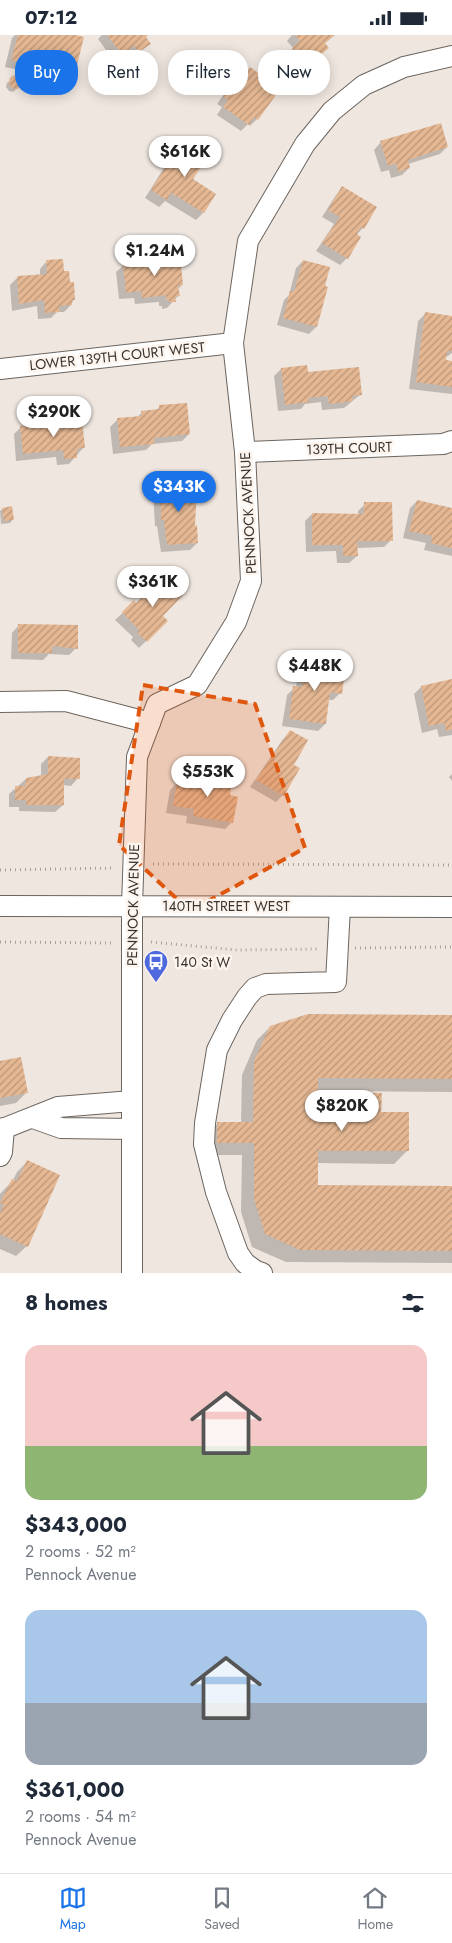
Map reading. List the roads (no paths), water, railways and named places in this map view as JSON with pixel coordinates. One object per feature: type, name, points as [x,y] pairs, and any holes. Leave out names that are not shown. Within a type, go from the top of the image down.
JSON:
[{"type":"street","name":"PENNOCK AVENUE","points":[[132,1273],[132,906],[137,757],[157,704],[198,685],[236,622],[251,581],[245,452],[233,343],[248,241],[305,144],[332,111],[364,85],[404,67],[452,56]]},
{"type":"street","name":"LOWER 139TH COURT WEST","points":[[0,369],[233,343]]},
{"type":"street","name":"139TH COURT","points":[[245,452],[443,444],[452,441]]},
{"type":"street","points":[[0,701],[66,701],[150,723]]},
{"type":"street","name":"140TH STREET WEST","points":[[0,906],[452,907]]},
{"type":"street","points":[[262,1273],[245,1263],[238,1253],[216,1193],[204,1144],[205,1123],[217,1050],[232,1020],[256,988],[266,984],[336,982],[340,907]]},
{"type":"street","points":[[0,1156],[2,1152],[2,1129],[58,1107],[132,1101]]},
{"type":"street","points":[[33,1118],[61,1128],[132,1129]]},
{"type":"place","name":"140 St W","points":[[156,983]]}]
